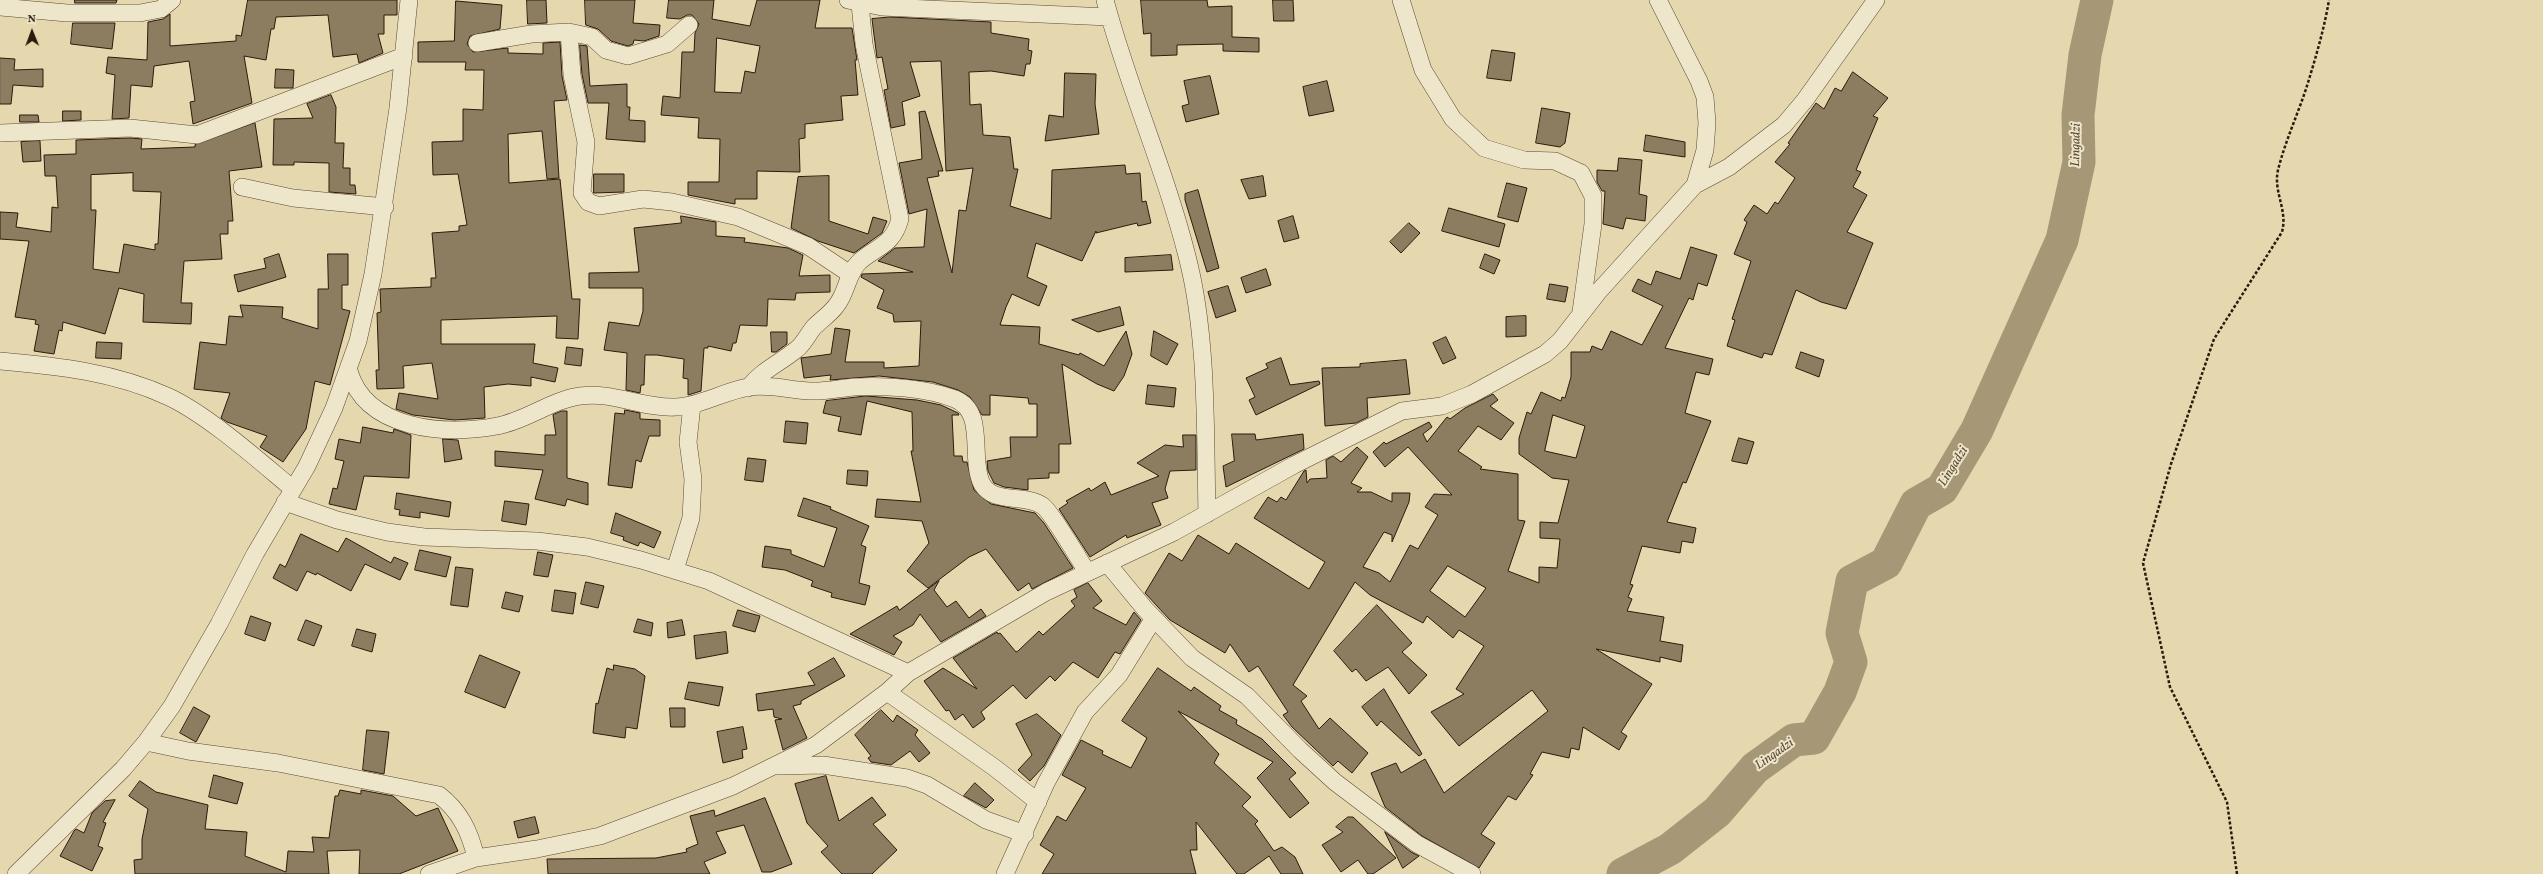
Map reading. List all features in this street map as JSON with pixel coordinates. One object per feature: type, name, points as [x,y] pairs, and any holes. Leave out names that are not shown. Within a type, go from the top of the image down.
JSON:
[{"type":"street","points":[[0,7],[67,13],[140,13],[161,9],[172,0]]},
{"type":"street","points":[[16,874],[123,768],[146,742],[172,706],[194,670],[255,554],[307,466],[349,371],[374,274],[385,207],[404,56],[409,0]]},
{"type":"street","points":[[1105,0],[1179,228],[1190,271],[1200,331],[1206,514]]},
{"type":"street","points":[[1401,0],[1423,70],[1458,124],[1484,148],[1524,160],[1555,161],[1581,173],[1593,196],[1594,224],[1579,318]]},
{"type":"street","points":[[1658,0],[1699,81],[1704,97],[1707,123],[1705,150],[1695,185]]},
{"type":"street","points":[[429,874],[476,858],[537,849],[600,836],[707,796],[776,766],[816,745],[887,692],[908,673],[994,621],[1087,572],[1174,532],[1294,465],[1402,411],[1442,406],[1472,394],[1545,354],[1560,342],[1599,291],[1695,185],[1729,167],[1784,125],[1805,100],[1876,0]]},
{"type":"street","points":[[748,388],[769,366],[806,341],[813,328],[837,306],[845,291],[850,274],[860,262],[889,241],[897,232],[900,219],[854,2],[882,7],[1109,16]]},
{"type":"street","points":[[477,43],[531,34],[569,32],[592,37],[606,50],[628,56],[667,44],[688,25]]},
{"type":"street","points":[[569,32],[572,75],[586,142],[582,193],[588,202],[599,206],[643,199],[672,202],[738,217],[808,246],[850,274]]},
{"type":"street","points":[[0,133],[130,128],[197,135],[404,56]]},
{"type":"street","points":[[242,186],[293,198],[385,207]]},
{"type":"street","points":[[0,360],[101,373],[138,384],[170,397],[193,412],[289,495],[337,520],[387,532],[424,537],[509,538],[587,547],[675,570],[710,581],[908,673]]},
{"type":"street","points":[[349,371],[354,387],[365,401],[377,410],[404,423],[428,428],[459,430],[498,426],[578,396],[602,394],[657,406],[675,407],[692,405],[748,388],[771,386],[823,391],[871,386],[890,387],[954,398],[964,404],[972,420],[978,472],[983,485],[992,494],[1034,502],[1044,507],[1087,572]]},
{"type":"street","points":[[675,570],[691,518],[693,479],[688,442],[692,405]]},
{"type":"street","points":[[1107,563],[1154,618],[1192,658],[1247,696],[1300,750],[1335,782],[1417,844],[1472,874]]},
{"type":"street","points":[[1005,874],[1025,834],[1046,783],[1085,712],[1120,675],[1154,618]]},
{"type":"street","points":[[887,692],[977,755],[1038,802]]},
{"type":"street","points":[[146,742],[188,751],[278,763],[439,795],[450,803],[470,834],[476,858]]},
{"type":"street","points":[[776,766],[823,764],[907,778],[927,786],[986,820],[1025,834]]},
{"type":"path","points":[[2237,874],[2227,802],[2170,687],[2143,563],[2171,464],[2214,339],[2282,232],[2285,221],[2277,186],[2278,171],[2291,126],[2306,90],[2329,0]]},
{"type":"building","points":[[75,0],[117,0],[116,3],[75,3]]},
{"type":"building","points":[[248,0],[397,0],[397,15],[384,15],[384,34],[378,34],[383,53],[359,63],[357,54],[333,57],[328,15],[276,17],[274,29],[271,29],[266,60],[244,56],[252,103],[193,124],[190,102],[195,101],[189,61],[154,66],[152,87],[131,85],[129,118],[112,119],[115,75],[106,73],[108,57],[147,60],[148,22],[163,19],[170,14],[170,46],[236,41],[236,35],[241,36]]},
{"type":"building","points":[[527,0],[546,0],[547,23],[528,24]]},
{"type":"building","points":[[585,0],[635,0],[633,23],[660,25],[659,36],[644,41],[634,40],[633,44],[628,46],[611,41],[598,29],[586,25]]},
{"type":"building","points":[[669,0],[714,0],[712,19],[750,26],[757,0],[820,0],[815,28],[852,28],[857,60],[855,60],[858,95],[841,96],[843,120],[805,124],[805,138],[799,139],[800,172],[757,171],[757,199],[735,199],[735,204],[688,195],[688,182],[719,182],[720,139],[698,138],[699,118],[661,115],[663,96],[680,98],[682,52],[694,52],[695,33],[699,24],[692,15],[687,15],[680,19],[667,18]],"holes":[[[717,38],[760,46],[755,73],[745,71],[741,93],[715,92]]]},
{"type":"building","points":[[1141,0],[1207,0],[1208,7],[1232,6],[1232,37],[1259,38],[1259,52],[1223,51],[1223,44],[1177,45],[1177,55],[1151,56],[1151,33],[1144,34]]},
{"type":"building","points":[[1273,0],[1293,0],[1294,21],[1274,21]]},
{"type":"building","points":[[456,1],[502,5],[500,29],[470,36],[467,44],[473,52],[508,48],[508,53],[543,54],[543,43],[560,42],[562,76],[567,100],[554,101],[559,178],[547,179],[542,131],[508,134],[509,183],[560,179],[572,299],[580,299],[578,339],[556,338],[557,316],[441,320],[441,344],[535,344],[533,363],[558,368],[555,382],[531,377],[531,386],[508,384],[484,387],[485,418],[454,420],[413,415],[396,409],[399,393],[438,399],[432,363],[403,366],[404,388],[377,389],[376,370],[379,370],[377,313],[381,312],[380,289],[431,287],[431,278],[436,278],[432,233],[459,231],[459,226],[467,225],[458,174],[433,175],[432,142],[463,141],[463,109],[483,110],[484,70],[465,70],[466,62],[418,62],[418,42],[454,41]]},
{"type":"building","points":[[890,17],[991,22],[991,33],[1029,39],[1028,50],[1032,51],[1030,64],[1026,64],[1024,76],[991,71],[969,72],[970,105],[981,104],[983,135],[1010,137],[1014,169],[1018,169],[1010,206],[1051,219],[1052,170],[1125,165],[1126,174],[1140,173],[1142,202],[1146,201],[1151,223],[1138,226],[1137,223],[1096,233],[1096,231],[1082,261],[1036,243],[1027,277],[1047,286],[1039,306],[1012,294],[1006,307],[1000,325],[1040,327],[1039,344],[1079,355],[1080,353],[1104,366],[1126,331],[1132,354],[1124,376],[1114,391],[1097,384],[1062,364],[1071,444],[1059,444],[1059,473],[1049,473],[1049,478],[1028,479],[1028,490],[1004,487],[994,483],[988,471],[987,461],[1011,457],[1010,437],[1037,437],[1037,404],[1029,404],[1028,398],[990,395],[990,415],[982,415],[970,397],[958,390],[933,382],[879,376],[830,380],[831,375],[804,378],[801,358],[831,354],[835,328],[850,330],[845,362],[884,362],[884,368],[919,366],[921,321],[894,322],[893,314],[877,308],[884,290],[861,277],[862,274],[913,272],[878,261],[895,248],[924,247],[927,209],[909,214],[899,163],[922,159],[919,112],[925,111],[943,171],[938,171],[939,176],[927,178],[952,273],[959,210],[966,211],[973,168],[946,171],[941,61],[910,62],[920,96],[902,102],[905,125],[891,128],[884,90],[888,89],[882,57],[877,58],[872,19]]},
{"type":"building","points":[[73,23],[115,23],[112,49],[71,44]]},
{"type":"building","points":[[580,45],[587,46],[590,86],[627,84],[627,107],[630,107],[629,120],[645,121],[645,142],[606,139],[609,103],[588,103],[582,74]]},
{"type":"building","points":[[1492,50],[1515,53],[1511,81],[1487,78]]},
{"type":"building","points":[[0,58],[15,59],[14,70],[43,69],[43,87],[13,85],[11,104],[0,104]]},
{"type":"building","points":[[276,69],[294,70],[293,88],[275,88]]},
{"type":"building","points":[[1853,72],[1888,98],[1873,116],[1878,118],[1856,170],[1861,172],[1853,187],[1867,195],[1847,232],[1873,243],[1846,309],[1821,302],[1796,290],[1772,355],[1764,353],[1762,358],[1727,346],[1735,320],[1732,319],[1751,261],[1734,254],[1747,222],[1744,220],[1754,205],[1767,214],[1775,202],[1778,204],[1795,178],[1775,162],[1790,144],[1788,143],[1816,103],[1824,109],[1835,88],[1841,91]]},
{"type":"building","points":[[1065,73],[1096,74],[1095,104],[1099,134],[1045,141],[1049,115],[1063,117]]},
{"type":"building","points":[[1210,76],[1219,114],[1186,122],[1182,106],[1189,104],[1184,81]]},
{"type":"building","points":[[1327,81],[1334,111],[1309,116],[1303,87]]},
{"type":"building","points":[[331,95],[336,107],[335,143],[344,143],[343,168],[350,168],[350,185],[355,185],[356,194],[329,192],[329,163],[294,162],[294,165],[273,165],[274,119],[313,118],[307,104]]},
{"type":"building","points":[[1542,108],[1570,113],[1565,143],[1560,147],[1536,143]]},
{"type":"building","points":[[63,111],[81,111],[81,120],[63,121]]},
{"type":"building","points":[[20,115],[38,115],[39,122],[20,122]]},
{"type":"building","points":[[255,123],[262,167],[229,171],[233,221],[228,221],[228,234],[220,234],[222,259],[184,261],[181,303],[192,303],[191,324],[143,322],[144,294],[119,288],[105,334],[63,322],[62,331],[59,330],[54,354],[34,351],[39,325],[35,324],[36,320],[15,317],[29,241],[0,239],[0,212],[18,213],[16,227],[51,232],[52,207],[58,208],[56,176],[45,176],[44,155],[76,154],[76,140],[142,139],[141,149],[195,147],[195,145]],"holes":[[[133,173],[133,191],[161,192],[158,244],[155,244],[155,250],[124,244],[119,273],[93,269],[96,210],[91,210],[91,175]]]},
{"type":"building","points":[[1646,135],[1685,142],[1685,157],[1644,151]]},
{"type":"building","points":[[40,141],[41,161],[23,162],[21,142]]},
{"type":"building","points":[[1619,158],[1642,160],[1639,194],[1647,196],[1645,221],[1626,218],[1623,229],[1603,224],[1605,191],[1602,191],[1597,182],[1597,170],[1617,171]]},
{"type":"building","points":[[594,174],[624,174],[624,192],[594,193]]},
{"type":"building","points":[[829,176],[829,221],[868,234],[873,217],[887,221],[882,233],[854,253],[818,241],[791,228],[798,177]]},
{"type":"building","points":[[1263,176],[1266,196],[1249,199],[1241,180]]},
{"type":"building","points":[[1507,183],[1527,188],[1518,222],[1498,217]]},
{"type":"building","points":[[1198,190],[1219,268],[1207,272],[1185,200],[1185,194]]},
{"type":"building","points":[[1449,208],[1505,224],[1499,247],[1442,231]]},
{"type":"building","points":[[681,216],[716,222],[716,236],[745,238],[744,242],[788,248],[803,255],[799,276],[830,275],[830,292],[796,293],[795,300],[768,299],[767,326],[740,325],[736,343],[733,343],[731,351],[708,346],[708,348],[704,348],[701,391],[688,395],[688,379],[683,378],[684,359],[657,355],[645,355],[644,385],[641,385],[640,393],[626,390],[627,353],[604,350],[609,322],[639,326],[643,311],[643,288],[589,288],[589,273],[639,272],[634,228],[681,223]]},
{"type":"building","points":[[1293,216],[1299,238],[1284,242],[1278,221]]},
{"type":"building","points":[[1409,223],[1420,233],[1401,253],[1390,242]]},
{"type":"building","points":[[1691,247],[1717,255],[1707,286],[1698,283],[1693,300],[1689,298],[1665,348],[1713,359],[1709,375],[1696,372],[1685,413],[1711,421],[1686,483],[1683,482],[1667,522],[1696,528],[1693,543],[1682,541],[1680,553],[1642,546],[1630,584],[1633,585],[1628,597],[1632,599],[1627,611],[1664,617],[1660,641],[1683,645],[1681,662],[1660,657],[1660,662],[1596,649],[1652,684],[1621,732],[1627,736],[1619,750],[1583,727],[1579,750],[1571,748],[1569,758],[1542,752],[1530,774],[1533,775],[1516,800],[1508,796],[1481,834],[1495,843],[1479,868],[1422,836],[1385,807],[1371,773],[1396,763],[1401,773],[1425,759],[1444,793],[1548,711],[1532,690],[1459,746],[1431,712],[1464,694],[1456,689],[1484,646],[1459,630],[1453,638],[1427,616],[1423,623],[1370,595],[1355,582],[1293,685],[1307,696],[1301,701],[1319,729],[1330,718],[1368,753],[1352,773],[1338,761],[1333,766],[1292,727],[1283,715],[1288,712],[1258,666],[1249,672],[1230,644],[1225,653],[1170,620],[1145,593],[1169,553],[1182,561],[1198,535],[1229,554],[1236,543],[1309,589],[1325,562],[1254,518],[1268,497],[1277,502],[1281,497],[1286,500],[1304,471],[1306,470],[1307,483],[1310,479],[1327,478],[1326,460],[1333,456],[1341,462],[1357,447],[1368,457],[1351,483],[1362,488],[1357,492],[1371,492],[1392,502],[1392,493],[1410,493],[1409,502],[1392,542],[1392,535],[1384,532],[1363,567],[1379,573],[1390,582],[1410,545],[1418,549],[1438,515],[1425,507],[1434,494],[1452,495],[1408,447],[1385,467],[1373,452],[1384,442],[1386,444],[1429,422],[1432,427],[1423,434],[1427,442],[1447,417],[1450,419],[1465,408],[1493,394],[1498,400],[1490,406],[1514,423],[1501,440],[1478,426],[1458,451],[1482,467],[1480,469],[1518,474],[1518,520],[1525,521],[1508,571],[1539,583],[1539,567],[1557,568],[1560,539],[1540,538],[1540,522],[1558,523],[1569,480],[1552,478],[1519,454],[1519,438],[1527,412],[1531,414],[1541,392],[1561,401],[1562,397],[1565,398],[1571,377],[1571,352],[1590,352],[1592,346],[1602,350],[1611,331],[1642,345],[1663,306],[1632,291],[1638,279],[1651,285],[1656,271],[1680,279]],"holes":[[[1553,415],[1585,426],[1576,458],[1545,451]],[[1448,566],[1486,588],[1465,617],[1430,591]]]},
{"type":"building","points":[[279,254],[286,277],[238,292],[234,275],[266,268],[264,259]]},
{"type":"building","points":[[328,254],[348,254],[348,285],[342,285],[342,309],[350,311],[330,385],[315,381],[306,429],[283,462],[260,447],[267,436],[227,422],[221,418],[230,393],[194,389],[200,342],[226,345],[229,316],[243,317],[240,305],[283,307],[282,318],[318,329],[318,289],[328,289]]},
{"type":"building","points":[[1485,254],[1500,260],[1494,274],[1480,268]]},
{"type":"building","points":[[1171,255],[1173,270],[1125,272],[1125,258]]},
{"type":"building","points":[[1266,269],[1271,285],[1246,293],[1241,278]]},
{"type":"building","points":[[1550,284],[1568,287],[1565,302],[1547,299]]},
{"type":"building","points":[[1228,286],[1236,311],[1216,318],[1208,292]]},
{"type":"building","points":[[1120,307],[1124,325],[1098,332],[1072,320]]},
{"type":"building","points":[[1526,316],[1526,336],[1506,337],[1506,317]]},
{"type":"building","points":[[1154,331],[1178,344],[1167,365],[1151,356]]},
{"type":"building","points":[[771,332],[787,332],[787,344],[776,352],[772,352]]},
{"type":"building","points":[[1446,337],[1456,358],[1443,364],[1433,343]]},
{"type":"building","points":[[97,342],[122,343],[121,359],[96,358]]},
{"type":"building","points":[[567,347],[583,349],[581,366],[565,364]]},
{"type":"building","points":[[1801,352],[1824,360],[1819,377],[1796,368]]},
{"type":"building","points":[[1281,358],[1290,385],[1319,381],[1320,384],[1256,415],[1249,400],[1255,397],[1246,378],[1268,368],[1266,364]]},
{"type":"building","points":[[1406,360],[1410,394],[1367,398],[1368,417],[1356,423],[1325,426],[1322,368],[1360,367],[1360,364]]},
{"type":"building","points":[[1148,385],[1176,388],[1174,407],[1146,404]]},
{"type":"building","points":[[866,396],[917,400],[941,405],[958,413],[959,415],[952,415],[954,456],[962,456],[963,462],[967,462],[974,490],[991,504],[1035,513],[1044,523],[1073,568],[1032,589],[1029,583],[1018,591],[986,549],[969,557],[928,588],[907,571],[929,543],[922,521],[875,517],[877,499],[921,502],[911,451],[913,451],[912,412],[867,401],[861,435],[838,431],[841,417],[823,413],[826,401]]},
{"type":"building","points":[[625,410],[640,413],[640,419],[660,420],[660,436],[649,436],[641,462],[636,460],[632,488],[608,485],[615,413],[624,414]]},
{"type":"building","points":[[562,411],[567,411],[567,478],[588,483],[588,505],[567,499],[565,506],[535,499],[543,470],[495,466],[495,451],[545,455],[545,435],[556,435],[553,415]]},
{"type":"building","points":[[786,421],[808,423],[806,444],[784,442]]},
{"type":"building","points":[[363,427],[393,433],[394,429],[411,435],[409,478],[364,476],[356,510],[329,504],[333,488],[337,489],[344,461],[335,459],[339,439],[360,443]]},
{"type":"building","points":[[1232,434],[1255,434],[1256,440],[1303,434],[1304,449],[1226,487],[1223,466],[1234,461]]},
{"type":"building","points":[[1183,435],[1196,435],[1196,470],[1170,471],[1165,489],[1168,498],[1152,503],[1161,525],[1127,538],[1126,535],[1090,557],[1059,509],[1068,503],[1066,501],[1089,488],[1091,491],[1105,482],[1111,495],[1159,476],[1137,463],[1165,445],[1183,447]]},
{"type":"building","points":[[1739,438],[1754,442],[1747,464],[1732,461]]},
{"type":"building","points":[[443,439],[458,440],[462,459],[445,462]]},
{"type":"building","points":[[748,458],[766,460],[763,482],[745,480]]},
{"type":"building","points":[[848,470],[868,471],[867,486],[847,484]]},
{"type":"building","points":[[397,493],[451,502],[449,517],[420,512],[420,518],[399,515],[400,510],[395,509]]},
{"type":"building","points":[[804,498],[831,507],[830,509],[869,526],[861,545],[866,547],[859,583],[870,586],[865,605],[831,597],[832,593],[811,586],[813,581],[785,570],[762,567],[765,546],[791,550],[791,554],[824,567],[837,528],[798,516]]},
{"type":"building","points":[[505,501],[529,504],[526,525],[502,521]]},
{"type":"building","points":[[616,513],[661,532],[654,548],[640,542],[638,546],[623,540],[624,537],[611,533]]},
{"type":"building","points":[[301,534],[338,552],[346,538],[391,563],[394,557],[408,563],[400,580],[365,564],[351,591],[317,573],[316,575],[307,571],[297,591],[273,578],[280,564],[285,567]]},
{"type":"building","points":[[420,550],[451,557],[446,577],[415,570]]},
{"type":"building","points":[[538,552],[553,555],[548,577],[534,575]]},
{"type":"building","points":[[456,567],[473,569],[468,607],[451,605]]},
{"type":"building","points":[[939,581],[934,590],[947,607],[956,601],[969,618],[981,609],[986,616],[941,642],[920,614],[913,625],[893,636],[902,642],[894,655],[850,634],[897,606],[899,610]]},
{"type":"building","points":[[586,582],[604,586],[598,608],[581,604]]},
{"type":"building","points":[[1088,583],[1102,601],[1093,608],[1126,625],[1134,612],[1141,620],[1120,654],[1115,652],[1098,678],[1073,662],[1055,681],[1050,676],[1026,699],[1013,685],[981,712],[985,719],[973,728],[963,714],[955,720],[949,710],[946,711],[924,681],[943,668],[977,689],[953,658],[997,632],[998,634],[1000,633],[1016,652],[1018,651],[1039,631],[1043,635],[1075,606],[1071,601],[1077,597],[1074,590]]},
{"type":"building","points":[[555,590],[576,593],[573,614],[552,611]]},
{"type":"building","points":[[506,592],[523,596],[519,612],[502,608]]},
{"type":"building","points":[[1377,605],[1412,643],[1402,652],[1427,675],[1409,694],[1388,667],[1366,681],[1356,669],[1352,672],[1334,651]]},
{"type":"building","points":[[738,610],[760,616],[755,632],[733,626]]},
{"type":"building","points":[[251,616],[271,623],[265,641],[245,634]]},
{"type":"building","points":[[638,619],[653,623],[651,636],[634,632]]},
{"type":"building","points":[[306,620],[322,626],[314,646],[298,640]]},
{"type":"building","points":[[682,620],[685,635],[668,638],[667,623]]},
{"type":"building","points":[[357,629],[376,634],[372,652],[352,646]]},
{"type":"building","points":[[726,632],[728,653],[696,659],[694,636]]},
{"type":"building","points":[[480,655],[520,672],[505,708],[465,692]]},
{"type":"building","points":[[834,658],[845,676],[801,701],[801,704],[793,706],[807,738],[783,750],[775,720],[782,719],[774,717],[773,709],[758,711],[756,694],[815,685],[808,673]]},
{"type":"building","points":[[614,665],[635,669],[645,676],[637,729],[626,727],[625,738],[593,733],[596,703],[598,704],[607,668],[613,670]]},
{"type":"building","points":[[1158,668],[1191,691],[1194,687],[1221,706],[1219,710],[1237,720],[1236,724],[1262,739],[1296,773],[1289,779],[1309,803],[1290,818],[1257,778],[1273,762],[1178,711],[1219,754],[1214,763],[1251,797],[1242,806],[1258,821],[1255,824],[1274,851],[1282,847],[1295,857],[1303,874],[1281,874],[1269,856],[1244,874],[1237,874],[1196,822],[1197,850],[1190,850],[1196,874],[1042,874],[1054,854],[1040,845],[1057,816],[1066,821],[1086,788],[1062,775],[1081,740],[1103,751],[1102,754],[1131,768],[1147,738],[1122,721]]},
{"type":"building","points":[[689,682],[723,687],[719,706],[685,699]]},
{"type":"building","points":[[1384,689],[1422,754],[1419,756],[1381,721],[1377,726],[1362,707]]},
{"type":"building","points":[[194,707],[210,716],[196,742],[180,733]]},
{"type":"building","points":[[670,708],[685,708],[685,727],[671,727]]},
{"type":"building","points":[[881,710],[893,722],[897,715],[918,730],[915,735],[930,753],[919,762],[910,751],[891,765],[871,762],[868,758],[871,756],[855,735]]},
{"type":"building","points":[[1037,714],[1061,735],[1044,766],[1030,781],[1018,770],[1032,755],[1016,724]]},
{"type":"building","points":[[743,727],[747,749],[742,750],[743,758],[723,763],[717,732]]},
{"type":"building","points":[[367,730],[389,732],[384,774],[363,770]]},
{"type":"building","points":[[214,775],[243,783],[237,804],[209,797]]},
{"type":"building","points":[[826,776],[839,821],[872,797],[886,815],[873,824],[897,850],[872,874],[842,874],[821,852],[828,846],[807,823],[795,784]]},
{"type":"building","points":[[140,781],[156,792],[208,805],[205,829],[247,832],[245,856],[286,872],[288,851],[314,852],[312,837],[329,838],[335,796],[338,796],[340,790],[361,794],[361,790],[393,796],[416,816],[438,808],[458,851],[399,874],[359,874],[360,850],[327,851],[329,874],[135,874],[134,860],[142,859],[142,839],[148,809],[129,796]]},
{"type":"building","points":[[975,783],[994,800],[986,808],[964,796]]},
{"type":"building","points":[[765,798],[792,864],[771,872],[762,872],[744,825],[716,832],[726,853],[704,862],[710,874],[548,874],[547,859],[656,858],[687,852],[686,849],[698,844],[690,816],[714,810],[715,816]]},
{"type":"building","points":[[115,800],[103,822],[106,823],[98,846],[103,848],[92,871],[60,856],[74,831],[76,829],[84,833],[92,813],[105,801]]},
{"type":"building","points":[[535,817],[539,833],[518,838],[514,822]]},
{"type":"building","points":[[1348,817],[1353,817],[1396,858],[1373,874],[1368,874],[1358,860],[1341,872],[1322,845],[1343,832],[1336,827]]},
{"type":"building","points":[[1385,832],[1411,852],[1419,856],[1403,868]]},
{"type":"waterway","name":"Lingadzi","points":[[1623,874],[1670,849],[1717,812],[1755,768],[1794,740],[1814,738],[1840,692],[1851,662],[1842,633],[1852,581],[1886,563],[1916,504],[1942,489],[1977,430],[2062,240],[2079,162],[2078,115],[2085,55],[2097,0]]}]
